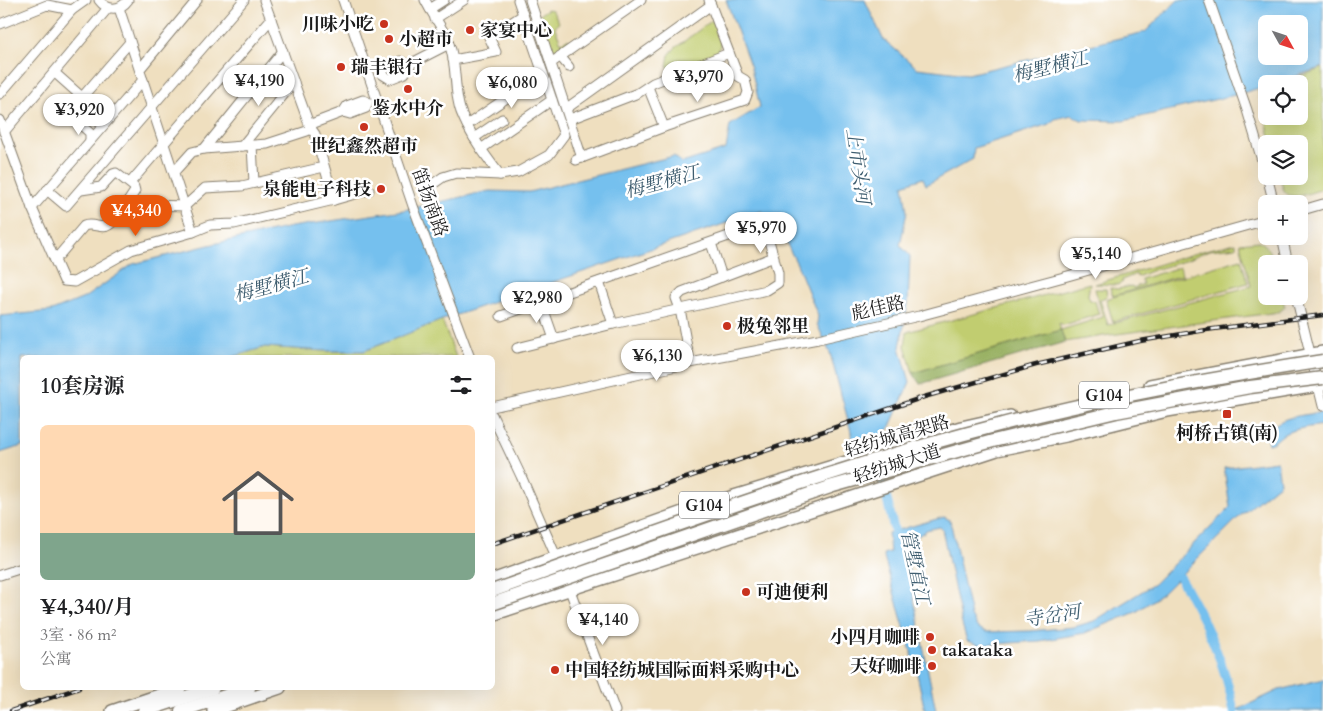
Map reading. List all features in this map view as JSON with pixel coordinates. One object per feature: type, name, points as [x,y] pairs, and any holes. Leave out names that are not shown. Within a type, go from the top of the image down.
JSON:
[{"type":"highway","name":"轻纺城高架路","points":[[495,590],[723,508],[862,464],[991,427],[1084,404],[1323,361]]},
{"type":"highway","name":"轻纺城高架路","points":[[495,603],[833,486],[993,441],[1116,412],[1250,388],[1321,383]]},
{"type":"highway","points":[[144,711],[207,690]]},
{"type":"highway","points":[[181,711],[243,690]]},
{"type":"main road","name":"轻纺城大道","points":[[495,579],[692,509],[961,427],[1171,380],[1323,352]]},
{"type":"main road","name":"轻纺城大道","points":[[495,615],[997,450],[1066,436],[1168,411],[1321,383]]},
{"type":"main road","points":[[112,711],[174,690]]},
{"type":"main road","points":[[213,711],[274,690]]},
{"type":"street","points":[[0,94],[72,10],[86,0]]},
{"type":"street","points":[[98,0],[103,6],[108,8],[119,8],[128,0]]},
{"type":"street","points":[[140,70],[196,0]]},
{"type":"street","points":[[47,190],[66,206],[244,0]]},
{"type":"street","points":[[264,0],[310,127],[315,134],[334,200]]},
{"type":"street","name":"笛扬南路","points":[[344,0],[370,79],[373,100],[469,355]]},
{"type":"street","points":[[424,0],[449,44],[456,79],[456,97],[467,125],[481,149],[500,175]]},
{"type":"street","points":[[430,9],[444,0]]},
{"type":"street","points":[[435,19],[464,0]]},
{"type":"street","points":[[433,184],[443,177],[456,173],[500,175],[518,172],[548,155],[564,136],[518,0]]},
{"type":"street","points":[[530,0],[567,108],[579,159],[664,127],[745,100],[748,92],[745,80],[738,76],[710,3],[567,108]]},
{"type":"street","points":[[552,63],[641,0]]},
{"type":"street","points":[[1209,0],[1258,146]]},
{"type":"street","points":[[0,24],[47,5],[72,10]]},
{"type":"street","points":[[4,132],[108,8]]},
{"type":"street","points":[[119,8],[193,232]]},
{"type":"street","points":[[453,60],[496,52],[489,37],[523,15]]},
{"type":"street","points":[[130,183],[271,18]]},
{"type":"street","points":[[90,142],[90,133],[71,116],[70,111],[130,42]]},
{"type":"street","points":[[382,74],[390,80],[405,72],[408,64],[449,44]]},
{"type":"street","points":[[204,149],[283,52]]},
{"type":"street","points":[[570,119],[729,53]]},
{"type":"street","points":[[560,56],[569,67]]},
{"type":"street","points":[[382,74],[384,67],[400,60],[408,64]]},
{"type":"street","points":[[55,73],[82,97]]},
{"type":"street","points":[[467,125],[542,73]]},
{"type":"street","points":[[370,79],[382,74]]},
{"type":"street","points":[[32,208],[143,80]]},
{"type":"street","points":[[242,146],[294,82]]},
{"type":"street","points":[[648,87],[664,127]]},
{"type":"street","points":[[174,172],[192,152],[204,149],[267,144],[307,131],[314,123],[343,112],[347,106],[363,100],[373,100]]},
{"type":"street","points":[[481,149],[552,100]]},
{"type":"street","points":[[474,138],[502,119]]},
{"type":"street","points":[[0,120],[32,208],[64,282],[74,282],[131,250],[193,232],[210,225],[234,224],[369,190]]},
{"type":"street","points":[[252,145],[254,183]]},
{"type":"street","points":[[121,212],[135,218],[140,217],[151,205],[185,206],[205,188],[242,186],[324,166]]},
{"type":"street","points":[[55,260],[84,226],[88,224],[108,226],[121,212],[135,191],[130,183],[116,173],[112,174],[101,187],[80,190]]},
{"type":"street","points":[[1308,208],[1323,204]]},
{"type":"street","name":"彪佳路","points":[[495,406],[690,363],[818,339],[919,316],[1258,222]]},
{"type":"street","points":[[500,316],[757,226],[766,230],[778,273],[778,283],[767,290],[613,324],[517,348]]},
{"type":"street","points":[[710,243],[722,277]]},
{"type":"street","points":[[690,363],[680,309],[676,298],[682,292],[774,257]]},
{"type":"street","points":[[599,282],[613,324]]},
{"type":"street","points":[[541,302],[554,339]]},
{"type":"street","points":[[1298,305],[1310,354],[1321,383],[1323,406]]},
{"type":"street","points":[[495,421],[570,589],[615,711]]},
{"type":"street","points":[[0,575],[20,569]]},
{"type":"green space","points":[[548,9],[552,10],[559,22],[555,28],[561,42],[568,39],[571,44],[565,50],[552,49],[540,14]]},
{"type":"green space","points":[[714,19],[721,42],[717,54],[673,71],[667,66],[669,55],[675,48]]},
{"type":"green space","points":[[1323,68],[1323,189],[1303,195],[1288,195],[1282,185],[1308,185],[1308,135],[1270,135],[1267,125],[1308,125],[1308,75],[1304,75]]},
{"type":"green space","points":[[1258,241],[1258,245],[1264,245],[1270,250],[1272,255],[1258,255],[1258,305],[1284,305],[1285,307],[1279,312],[1065,342],[1060,330],[913,373],[905,346],[907,332],[1090,283],[1088,295],[1090,300],[1095,301],[1099,314],[1064,325],[1059,323],[1061,330],[1103,317],[1095,289],[1106,289],[1107,296],[1100,300],[1108,325],[1251,286],[1240,243]]},
{"type":"green space","points":[[1236,243],[1236,247],[1209,250],[1137,277],[1136,274],[1122,280],[1123,282],[1117,285],[1095,284],[1209,249]]},
{"type":"green space","points":[[1241,259],[1248,283],[1113,322],[1106,299]]},
{"type":"green space","points":[[1180,267],[1182,275],[1113,296],[1110,288],[1118,289],[1132,286],[1133,288],[1143,284],[1141,279]]},
{"type":"green space","points":[[442,320],[455,355],[239,355],[265,347],[325,351],[364,351]]},
{"type":"green space","points":[[1061,330],[1065,342],[920,384],[913,373]]},
{"type":"water","points":[[726,0],[865,0],[883,39],[917,68],[968,74],[1145,32],[1178,0],[1323,0],[1323,67],[1299,75],[1258,75],[1258,88],[1123,121],[1081,120],[1072,115],[1055,119],[1049,124],[974,148],[973,159],[926,185],[923,178],[903,185],[907,212],[900,245],[910,256],[908,304],[900,347],[910,382],[886,435],[854,443],[830,353],[817,324],[818,316],[797,264],[778,227],[774,229],[762,211],[442,320],[364,351],[325,351],[265,347],[239,355],[20,355],[20,447],[0,453],[0,316],[52,311],[84,298],[133,264],[209,245],[291,227],[404,210],[489,191],[529,192],[674,156],[682,163],[726,149],[730,125],[760,107],[751,68]]},
{"type":"water","points":[[1323,412],[1323,425],[1291,431],[1268,444],[1266,434],[1277,423],[1292,417]]},
{"type":"water","points":[[1277,461],[1280,483],[1240,516],[1163,593],[1136,612],[1085,633],[1040,641],[979,645],[967,641],[942,529],[940,527],[926,530],[913,539],[904,541],[936,711],[925,711],[916,669],[883,554],[890,552],[888,533],[944,517],[950,520],[971,616],[977,627],[986,632],[1074,627],[1094,621],[1154,584],[1230,507],[1224,468]]},
{"type":"water","points":[[1323,679],[1323,711],[1235,711],[1279,690]]},
{"type":"waterway","name":"管墅直江","points":[[871,431],[897,542]]},
{"type":"waterway","points":[[1175,570],[1211,638],[1225,674],[1234,711]]},
{"type":"railway","points":[[495,543],[924,397],[1036,365],[1140,341],[1206,330],[1323,315]]},
{"type":"railway","points":[[11,711],[73,690]]},
{"type":"place","name":"川味小吃","points":[[384,24]]},
{"type":"place","name":"家宴中心","points":[[470,30]]},
{"type":"place","name":"小超市","points":[[389,39]]},
{"type":"place","name":"瑞丰银行","points":[[341,67]]},
{"type":"place","name":"鉴水中介","points":[[408,89]]},
{"type":"place","name":"世纪鑫然超市","points":[[364,127]]},
{"type":"place","name":"泉能电子科技","points":[[381,189]]},
{"type":"place","name":"极兔邻里","points":[[727,326]]},
{"type":"place","name":"柯桥古镇(南)","points":[[1227,414]]},
{"type":"place","name":"可迪便利","points":[[746,592]]},
{"type":"place","name":"小四月咖啡","points":[[930,637]]},
{"type":"place","name":"takataka","points":[[932,650]]},
{"type":"place","name":"天好咖啡","points":[[932,666]]},
{"type":"place","name":"中国轻纺城国际面料采购中心","points":[[555,670]]},
{"type":"water label","name":"梅墅横江","points":[[1050,66]]},
{"type":"water label","name":"上市头河","points":[[859,166]]},
{"type":"water label","name":"梅墅横江","points":[[662,181]]},
{"type":"water label","name":"梅墅横江","points":[[271,285]]},
{"type":"water label","name":"寺岔河","points":[[1052,615]]}]
